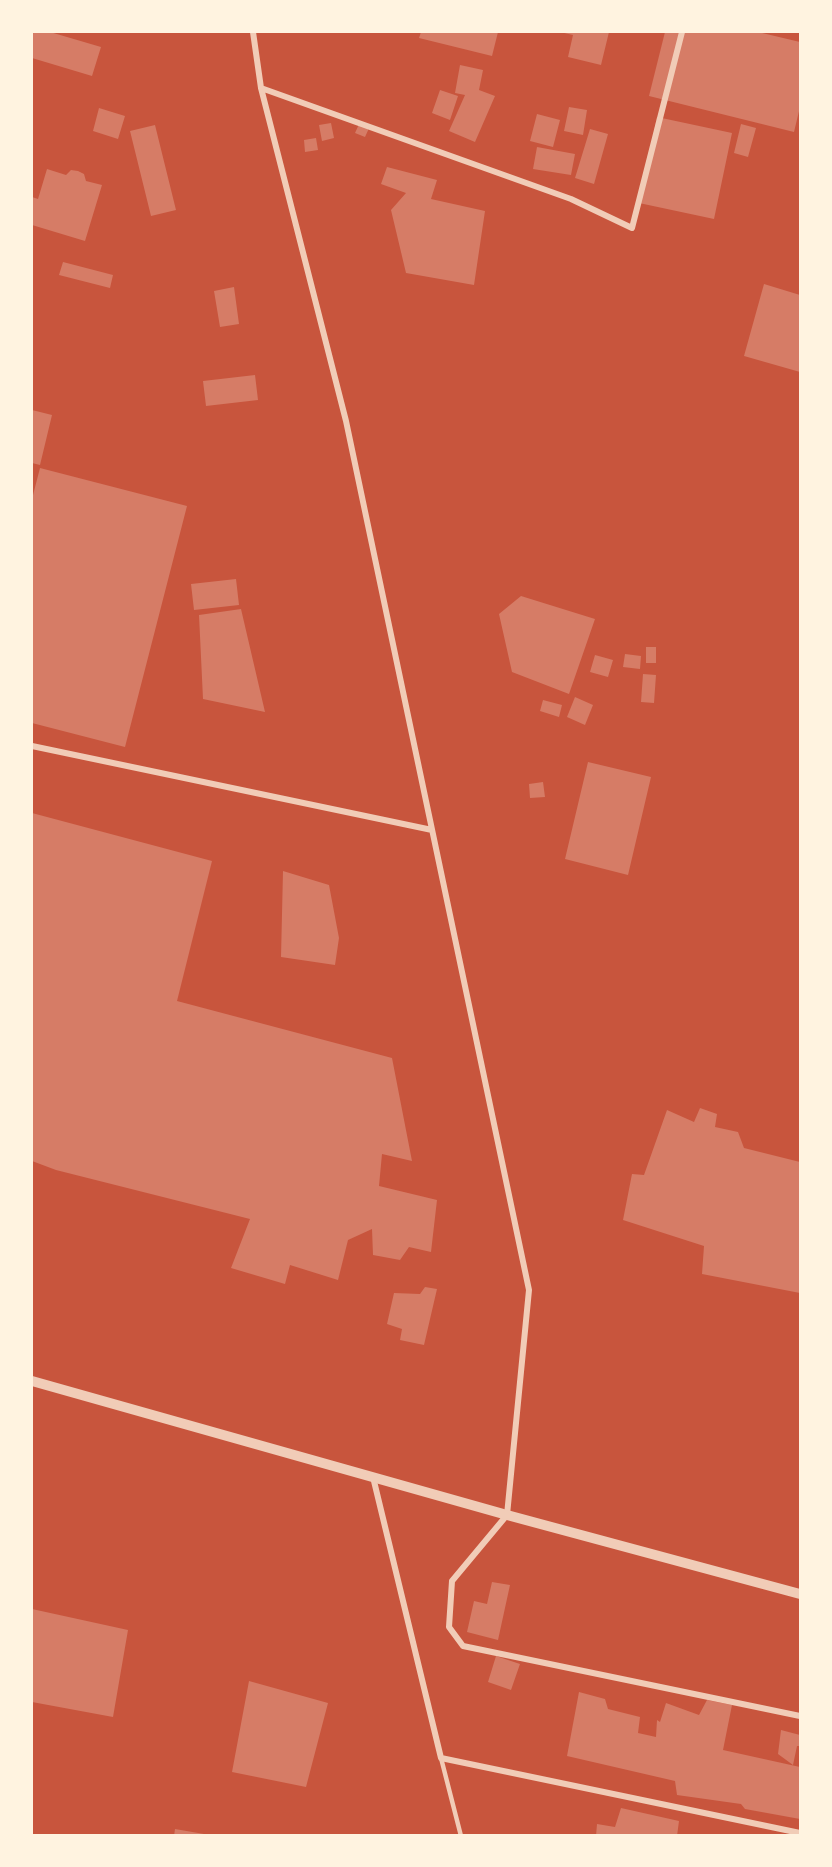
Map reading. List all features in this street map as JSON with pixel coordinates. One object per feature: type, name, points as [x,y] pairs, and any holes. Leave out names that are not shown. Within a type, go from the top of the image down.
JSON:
[{"type":"street","points":[[253,32],[261,88],[346,421],[529,1290],[507,1515],[452,1581],[449,1627],[462,1646],[801,1716]]},
{"type":"street","points":[[261,88],[571,200],[632,228],[682,32]]},
{"type":"street","points":[[32,746],[432,830]]},
{"type":"street","points":[[32,1381],[507,1515],[801,1594]]},
{"type":"street","points":[[373,1477],[441,1758],[801,1833]]},
{"type":"lane","points":[[441,1758],[461,1836]]},
{"type":"building","points":[[32,32],[50,32],[101,47],[92,76],[32,58]]},
{"type":"building","points":[[421,32],[498,32],[492,56],[419,38]]},
{"type":"building","points":[[560,32],[609,32],[601,65],[568,57],[573,35]]},
{"type":"building","points":[[665,32],[758,32],[800,42],[800,107],[794,132],[649,96]]},
{"type":"building","points":[[460,65],[483,70],[479,90],[495,96],[475,142],[449,131],[465,95],[455,93]]},
{"type":"building","points":[[440,90],[458,96],[450,120],[432,113]]},
{"type":"building","points":[[569,107],[587,110],[583,135],[564,131]]},
{"type":"building","points":[[99,108],[125,116],[118,139],[93,131]]},
{"type":"building","points":[[537,114],[560,120],[553,147],[530,141]]},
{"type":"building","points":[[657,117],[732,133],[714,219],[639,203]]},
{"type":"building","points":[[360,122],[370,126],[365,137],[355,133]]},
{"type":"building","points":[[331,123],[334,138],[322,141],[319,125]]},
{"type":"building","points":[[741,124],[756,128],[748,157],[734,153]]},
{"type":"building","points":[[155,125],[176,210],[151,216],[130,131]]},
{"type":"building","points":[[590,129],[608,134],[594,184],[575,178]]},
{"type":"building","points":[[316,138],[318,150],[305,152],[304,140]]},
{"type":"building","points":[[537,147],[575,154],[571,175],[533,169]]},
{"type":"building","points":[[387,167],[437,180],[431,199],[485,211],[474,285],[406,273],[391,210],[406,193],[381,184]]},
{"type":"building","points":[[47,169],[66,175],[71,170],[78,171],[84,174],[86,181],[102,185],[85,241],[32,225],[32,197],[38,199]]},
{"type":"building","points":[[63,262],[113,275],[110,288],[59,275]]},
{"type":"building","points":[[764,284],[800,295],[800,372],[744,356]]},
{"type":"building","points":[[234,287],[239,324],[220,327],[214,291]]},
{"type":"building","points":[[255,375],[258,400],[206,406],[203,381]]},
{"type":"building","points":[[32,410],[52,415],[40,465],[32,463]]},
{"type":"building","points":[[40,468],[187,506],[125,747],[32,723],[32,499]]},
{"type":"building","points":[[236,579],[239,605],[194,610],[191,584]]},
{"type":"building","points":[[521,596],[595,619],[569,694],[512,672],[499,614]]},
{"type":"building","points":[[241,609],[265,712],[203,699],[199,615]]},
{"type":"building","points":[[646,647],[656,647],[656,663],[646,663]]},
{"type":"building","points":[[625,654],[641,656],[640,669],[623,667]]},
{"type":"building","points":[[595,655],[613,660],[608,677],[590,672]]},
{"type":"building","points":[[643,674],[656,675],[654,703],[641,702]]},
{"type":"building","points":[[575,697],[593,705],[585,725],[567,717]]},
{"type":"building","points":[[543,700],[562,705],[559,717],[540,711]]},
{"type":"building","points":[[588,762],[651,777],[628,875],[565,859]]},
{"type":"building","points":[[543,782],[545,797],[530,798],[529,784]]},
{"type":"building","points":[[32,813],[212,861],[177,1001],[392,1058],[412,1161],[382,1154],[379,1186],[437,1200],[431,1252],[409,1247],[400,1260],[373,1255],[372,1229],[348,1240],[338,1280],[290,1265],[285,1284],[231,1268],[250,1219],[56,1170],[32,1161]]},
{"type":"building","points":[[283,871],[329,885],[339,938],[335,965],[281,957]]},
{"type":"building","points":[[700,1108],[717,1114],[715,1127],[738,1132],[744,1148],[800,1162],[800,1293],[702,1274],[704,1246],[623,1220],[632,1174],[644,1175],[667,1110],[694,1122]]},
{"type":"building","points":[[425,1287],[437,1289],[424,1345],[400,1340],[402,1329],[387,1324],[394,1293],[420,1294]]},
{"type":"building","points":[[492,1582],[510,1585],[498,1640],[467,1632],[474,1601],[487,1604]]},
{"type":"building","points":[[32,1609],[128,1630],[113,1717],[32,1702]]},
{"type":"building","points":[[496,1656],[520,1664],[511,1690],[488,1682]]},
{"type":"building","points":[[249,1681],[328,1703],[306,1787],[232,1772]]},
{"type":"building","points":[[579,1692],[605,1699],[608,1709],[640,1717],[638,1733],[656,1737],[657,1720],[660,1722],[666,1703],[699,1715],[707,1700],[732,1705],[723,1750],[800,1767],[800,1819],[745,1809],[741,1804],[677,1795],[675,1781],[567,1756]]},
{"type":"building","points":[[781,1730],[800,1735],[800,1746],[797,1746],[793,1765],[778,1754]]},
{"type":"building","points":[[621,1808],[679,1821],[677,1836],[596,1836],[597,1824],[615,1827]]},
{"type":"building","points":[[175,1829],[204,1834],[203,1836],[174,1836]]}]
